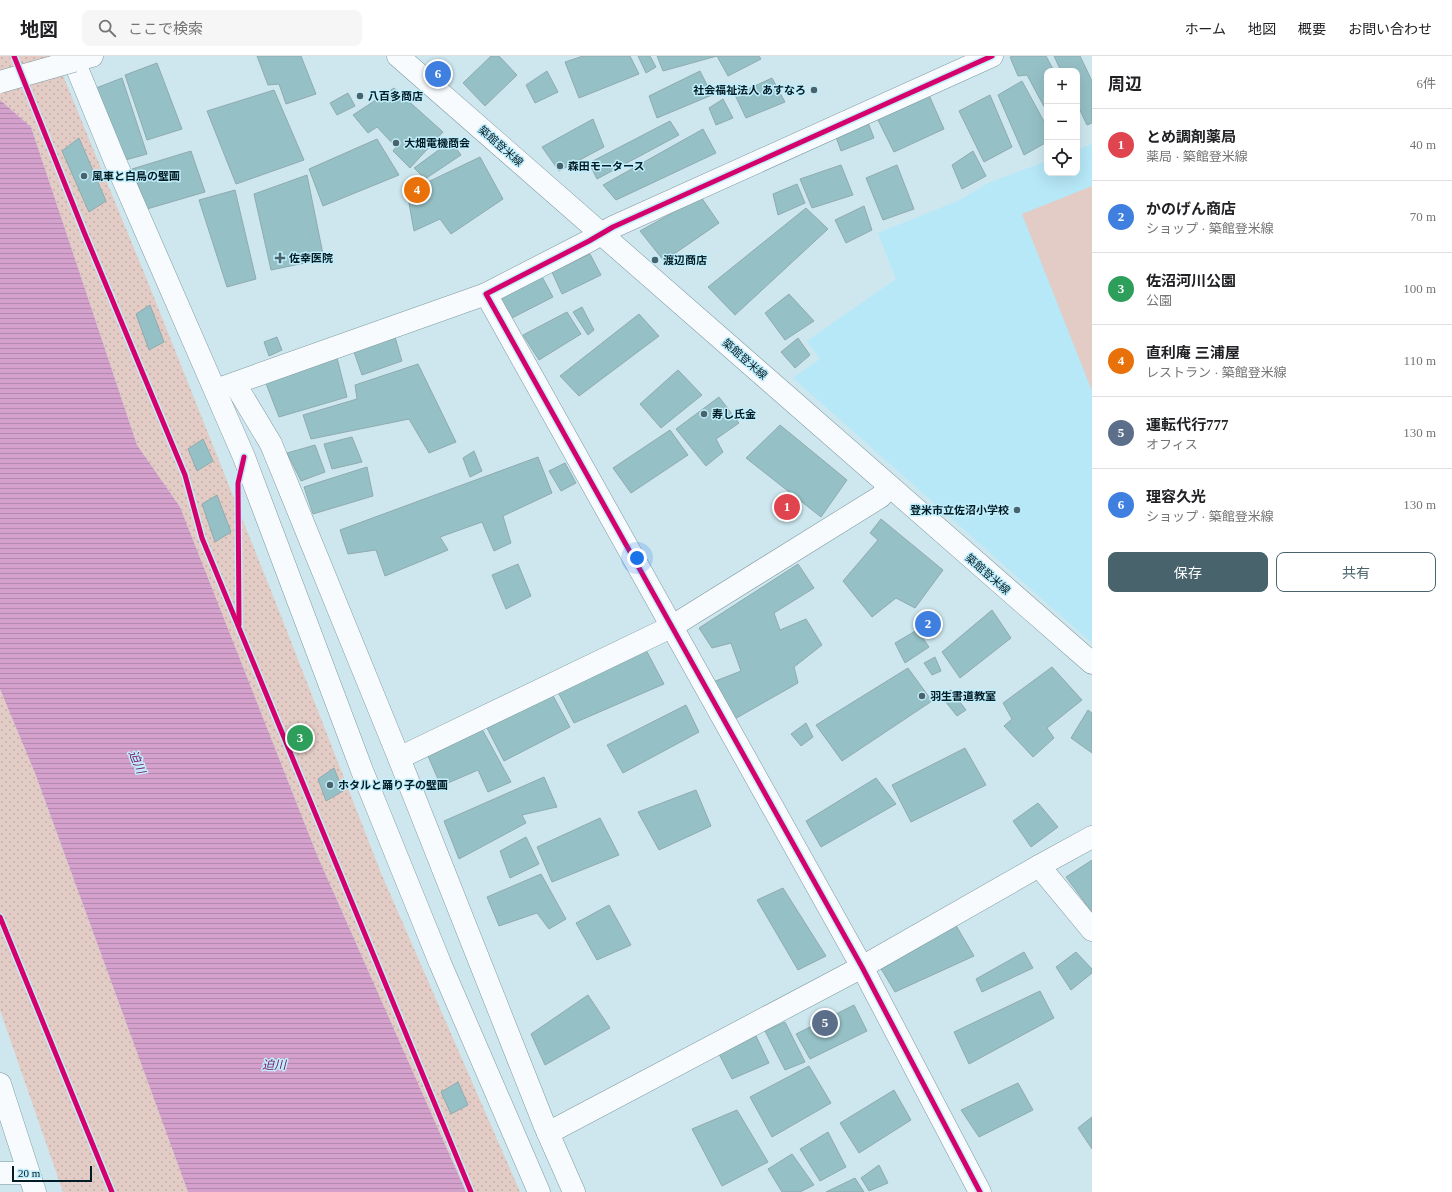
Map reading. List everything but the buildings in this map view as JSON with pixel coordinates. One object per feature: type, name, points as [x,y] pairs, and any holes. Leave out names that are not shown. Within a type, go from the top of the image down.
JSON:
[{"type":"main road","name":"築館登米線","points":[[398,56],[1092,663]]},
{"type":"main road","points":[[214,391],[486,294],[613,227],[992,56]]},
{"type":"main road","points":[[0,82],[80,58],[115,161],[244,457],[363,773],[440,963],[539,1192]]},
{"type":"main road","points":[[486,294],[862,967],[980,1192]]},
{"type":"main road","points":[[234,384],[271,444],[548,1133],[574,1192]]},
{"type":"main road","points":[[398,758],[671,627],[880,497],[890,487]]},
{"type":"main road","points":[[548,1133],[862,967],[1092,837]]},
{"type":"main road","points":[[1039,866],[1092,930]]},
{"type":"main road","points":[[0,1084],[32,1182]]},
{"type":"main road","points":[[0,1173],[32,1182]]},
{"type":"path","points":[[28,93],[185,475],[202,538],[239,631],[366,934],[471,1192]]},
{"type":"path","points":[[238,514],[239,631]]},
{"type":"path","points":[[0,917],[112,1192]]},
{"type":"shaded area","points":[[0,56],[55,56],[145,275],[283,621],[381,873],[520,1192],[466,1192],[317,855],[180,507],[137,445],[31,127],[0,100]]},
{"type":"shaded area","name":"登米市立佐沼小学校","points":[[1092,144],[1092,643],[793,378],[820,359],[807,341],[896,279],[878,233],[960,200],[988,183],[1044,162],[1044,176],[1080,176],[1080,149]]},
{"type":"shaded area","points":[[1092,186],[1092,391],[1022,214]]},
{"type":"shaded area","points":[[0,689],[35,773],[188,1192],[63,1192],[0,1010]]},
{"type":"water","name":"迫川","points":[[0,100],[31,127],[137,445],[180,507],[317,855],[466,1192],[188,1192],[35,773],[0,689]]},
{"type":"cycle path","points":[[14,56],[84,232],[185,475],[202,538],[471,1192]]},
{"type":"cycle path","points":[[980,1192],[862,967],[486,294],[613,227],[992,56]]},
{"type":"cycle path","points":[[239,625],[238,483],[244,457]]},
{"type":"cycle path","points":[[0,917],[112,1192]]},
{"type":"place","name":"理容久光","points":[[438,74]]},
{"type":"place","name":"社会福祉法人 あすなろ","points":[[814,90]]},
{"type":"place","name":"八百多商店","points":[[360,96]]},
{"type":"place","name":"大畑電機商会","points":[[396,143]]},
{"type":"place","name":"森田モータース","points":[[560,166]]},
{"type":"place","name":"風車と白鳥の壁画","points":[[84,176]]},
{"type":"place","name":"直利庵 三浦屋","points":[[417,190]]},
{"type":"place","name":"佐幸医院","points":[[280,258]]},
{"type":"place","name":"渡辺商店","points":[[655,260]]},
{"type":"place","name":"寿し氏金","points":[[704,414]]},
{"type":"place","name":"とめ調剤薬局","points":[[787,507]]},
{"type":"place","name":"登米市立佐沼小学校","points":[[1017,510]]},
{"type":"place","name":"かのげん商店","points":[[928,624]]},
{"type":"place","name":"羽生書道教室","points":[[922,696]]},
{"type":"place","name":"佐沼河川公園","points":[[300,738]]},
{"type":"place","name":"ホタルと踊り子の壁画","points":[[330,785]]},
{"type":"place","name":"運転代行777","points":[[825,1023]]}]
